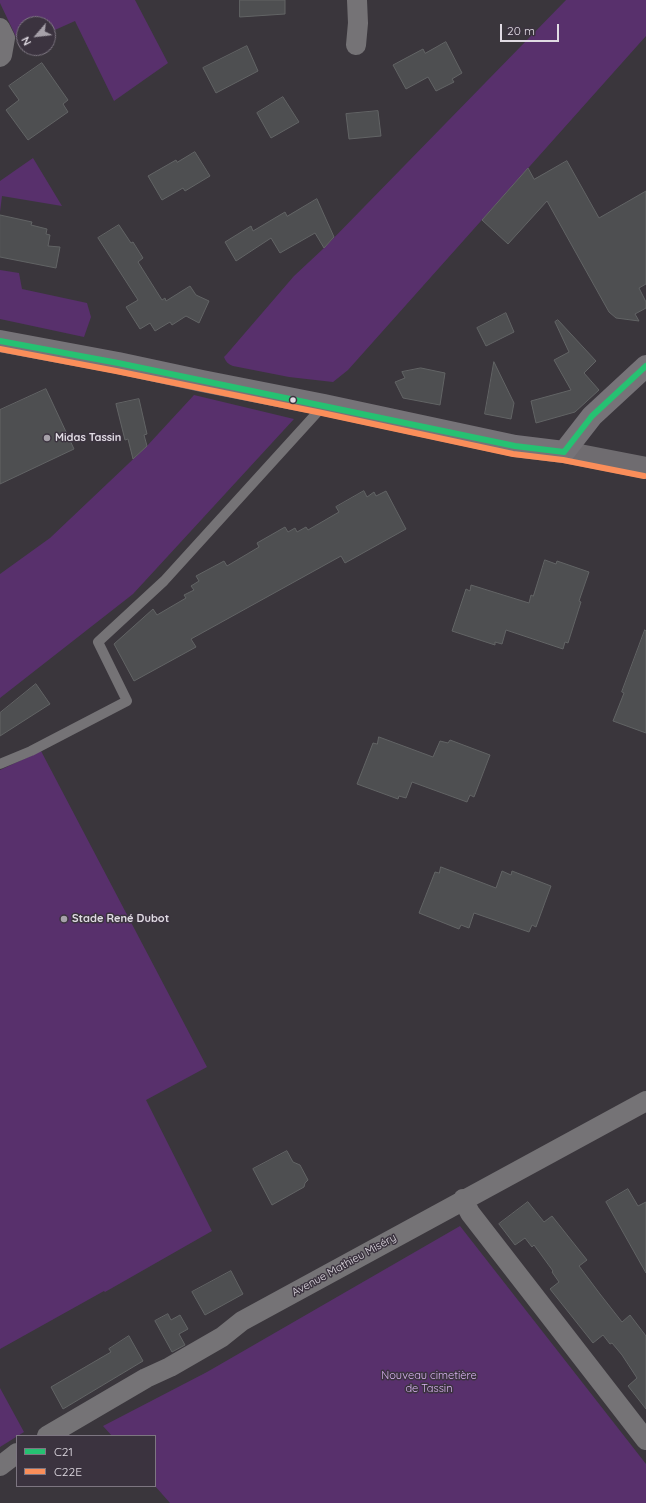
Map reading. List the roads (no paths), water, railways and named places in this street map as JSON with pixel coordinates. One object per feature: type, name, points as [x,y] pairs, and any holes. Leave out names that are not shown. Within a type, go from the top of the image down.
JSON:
[{"type":"main road","points":[[0,341],[118,363],[515,446],[564,452],[646,468]]},
{"type":"main road","points":[[564,452],[592,416],[646,366]]},
{"type":"street","points":[[356,45],[358,23],[357,0]]},
{"type":"street","points":[[0,28],[5,38],[2,55],[0,57]]},
{"type":"street","name":"Avenue Mathieu Miséry","points":[[49,1435],[146,1378],[170,1367],[222,1338],[242,1321],[463,1199],[646,1102]]},
{"type":"street","points":[[463,1199],[470,1213],[646,1440]]},
{"type":"street","points":[[0,1466],[16,1454]]},
{"type":"lane","points":[[0,764],[31,751],[127,701],[98,642],[164,581],[324,405]]},
{"type":"place","name":"Midas Tassin","points":[[47,438]]},
{"type":"place","name":"Stade René Dubot","points":[[64,919]]},
{"type":"park label","name":"Nouveau cimetière de Tassin","points":[[429,1382]]}]
